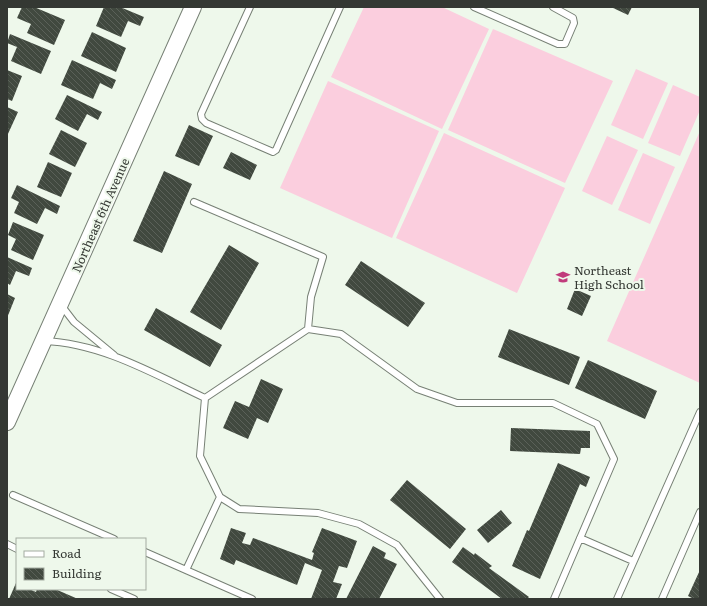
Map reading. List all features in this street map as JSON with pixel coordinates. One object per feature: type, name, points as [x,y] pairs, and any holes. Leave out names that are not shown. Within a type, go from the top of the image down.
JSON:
[{"type":"street","name":"Northeast 6th Avenue","points":[[7,422],[193,7]]},
{"type":"lane","points":[[250,7],[201,114],[202,119],[213,126],[273,152],[276,150],[340,7]]},
{"type":"lane","points":[[474,7],[558,44],[565,44],[574,23],[573,18],[553,7]]},
{"type":"lane","points":[[194,202],[323,257],[311,297],[308,329]]},
{"type":"lane","points":[[60,304],[74,322],[117,357]]},
{"type":"lane","points":[[205,398],[308,329],[341,334],[417,389],[457,403],[553,403],[597,424],[614,459],[554,599]]},
{"type":"lane","points":[[43,341],[61,342],[117,357],[205,398]]},
{"type":"lane","points":[[205,398],[200,456],[220,497],[239,509],[318,513],[359,524],[397,545],[440,599]]},
{"type":"lane","points":[[616,599],[700,412]]},
{"type":"lane","points":[[13,495],[112,538]]},
{"type":"lane","points":[[186,570],[220,497]]},
{"type":"lane","points":[[662,599],[700,512]]},
{"type":"lane","points":[[580,538],[633,561]]},
{"type":"lane","points":[[146,552],[252,599]]},
{"type":"lane","points":[[112,590],[134,599]]},
{"type":"shaded area","points":[[364,7],[442,7],[489,29],[442,129],[331,77]]},
{"type":"shaded area","points":[[493,29],[613,81],[565,183],[448,130]]},
{"type":"shaded area","points":[[636,69],[668,83],[643,139],[611,125]]},
{"type":"shaded area","points":[[328,81],[439,131],[392,238],[280,188]]},
{"type":"shaded area","points":[[673,85],[700,97],[700,110],[680,156],[648,143]]},
{"type":"shaded area","points":[[700,131],[700,383],[607,341]]},
{"type":"shaded area","points":[[444,133],[565,188],[517,293],[396,238]]},
{"type":"shaded area","points":[[607,136],[638,150],[612,205],[582,191]]},
{"type":"shaded area","points":[[643,153],[675,167],[650,224],[618,210]]},
{"type":"building","points":[[22,7],[34,7],[65,20],[54,45],[27,33],[31,24],[17,18]]},
{"type":"building","points":[[104,7],[120,7],[144,17],[140,26],[128,21],[121,37],[96,26]]},
{"type":"building","points":[[611,7],[632,7],[628,15]]},
{"type":"building","points":[[92,32],[126,48],[116,72],[81,56]]},
{"type":"building","points":[[10,34],[51,51],[41,74],[11,61],[17,47],[7,43]]},
{"type":"building","points":[[72,60],[116,80],[112,89],[100,83],[93,99],[61,85]]},
{"type":"building","points":[[7,70],[22,76],[12,101],[7,99]]},
{"type":"building","points":[[67,95],[102,112],[98,120],[87,114],[78,131],[55,119]]},
{"type":"building","points":[[7,107],[18,112],[7,136]]},
{"type":"building","points":[[189,125],[213,136],[199,166],[175,156]]},
{"type":"building","points":[[61,130],[87,143],[75,167],[49,154]]},
{"type":"building","points":[[231,152],[257,165],[250,180],[223,168]]},
{"type":"building","points":[[48,162],[72,173],[61,197],[37,187]]},
{"type":"building","points":[[164,171],[192,184],[162,253],[133,241]]},
{"type":"building","points":[[17,185],[60,206],[57,214],[45,208],[37,224],[14,213],[19,202],[11,198]]},
{"type":"building","points":[[13,222],[44,235],[33,260],[11,250],[16,239],[8,235]]},
{"type":"building","points":[[229,245],[259,263],[221,330],[190,312]]},
{"type":"building","points":[[7,257],[32,268],[29,276],[16,271],[10,285],[7,283]]},
{"type":"building","points":[[361,261],[425,303],[408,327],[345,285]]},
{"type":"building","points":[[575,289],[591,296],[582,316],[567,309]]},
{"type":"building","points":[[7,294],[15,298],[7,318]]},
{"type":"building","points":[[156,308],[222,345],[210,367],[144,330]]},
{"type":"building","points":[[509,329],[580,357],[569,385],[498,357]]},
{"type":"building","points":[[588,360],[657,391],[645,419],[575,388]]},
{"type":"building","points":[[261,379],[283,389],[268,423],[257,418],[248,439],[223,428],[235,401],[249,407]]},
{"type":"building","points":[[511,428],[590,431],[590,448],[581,448],[580,454],[510,451]]},
{"type":"building","points":[[558,463],[590,477],[586,487],[580,484],[540,579],[512,566],[527,530],[529,531]]},
{"type":"building","points":[[407,480],[466,529],[450,549],[390,500]]},
{"type":"building","points":[[501,510],[512,523],[488,543],[477,530]]},
{"type":"building","points":[[231,528],[246,533],[242,543],[250,545],[253,538],[312,560],[314,553],[312,552],[322,528],[357,541],[347,568],[339,566],[333,582],[342,584],[336,599],[311,599],[322,570],[305,563],[297,585],[236,560],[234,565],[220,559]]},
{"type":"building","points":[[373,546],[386,553],[384,558],[397,564],[379,599],[346,599]]},
{"type":"building","points":[[463,547],[474,555],[475,553],[492,566],[489,568],[529,597],[527,599],[502,599],[452,562]]},
{"type":"building","points":[[700,570],[700,599],[694,599],[688,596]]},
{"type":"building","points":[[16,583],[16,590],[31,590],[36,592],[37,590],[57,590],[78,599],[9,599]]},
{"type":"place","name":"Northeast High School","points":[[563,277]]}]
